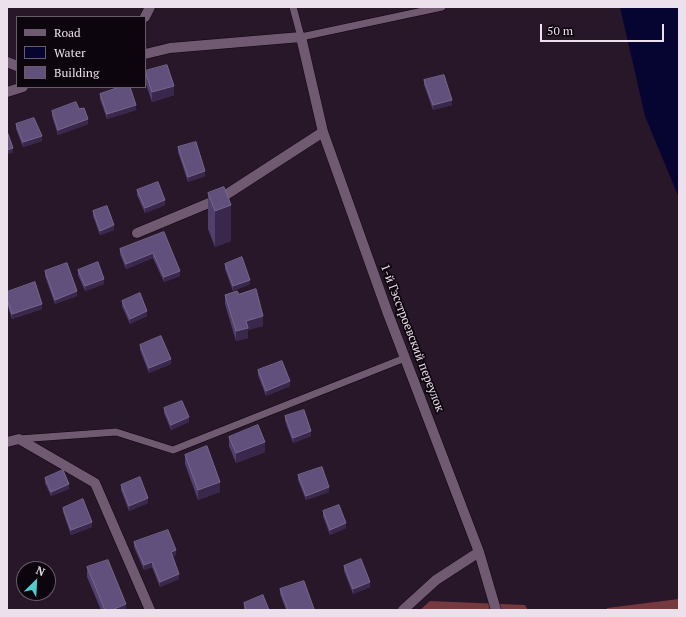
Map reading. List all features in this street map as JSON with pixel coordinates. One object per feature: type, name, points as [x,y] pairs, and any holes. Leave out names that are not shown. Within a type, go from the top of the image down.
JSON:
[{"type":"street","points":[[146,16],[150,7]]},
{"type":"street","points":[[146,54],[170,48],[301,37]]},
{"type":"street","name":"1-й Гэсстроевский переулок","points":[[301,37],[323,132],[405,358],[479,552],[496,610]]},
{"type":"street","points":[[7,92],[20,88]]},
{"type":"street","points":[[137,233],[221,198],[323,132]]},
{"type":"street","points":[[7,442],[19,439],[95,482],[150,610]]},
{"type":"street","points":[[403,610],[436,580],[479,552]]},
{"type":"lane","points":[[294,7],[301,37],[442,7]]},
{"type":"lane","points":[[19,439],[116,432],[173,450],[405,358]]},
{"type":"shaded area","points":[[679,599],[679,610],[606,610],[607,608]]},
{"type":"shaded area","points":[[430,601],[525,605],[528,610],[420,610]]},
{"type":"water","points":[[620,7],[679,7],[679,198],[645,116]]},
{"type":"building","points":[[167,65],[174,86],[152,92],[146,71]]},
{"type":"building","points":[[444,75],[452,100],[433,105],[424,80]]},
{"type":"building","points":[[117,88],[130,88],[136,105],[107,114],[100,94]]},
{"type":"building","points":[[76,102],[79,109],[84,108],[88,119],[58,130],[52,111]]},
{"type":"building","points":[[34,118],[42,136],[23,142],[16,124]]},
{"type":"building","points":[[7,131],[13,148],[7,150]]},
{"type":"building","points":[[196,142],[205,171],[188,177],[178,147]]},
{"type":"building","points":[[158,182],[165,200],[145,208],[137,190]]},
{"type":"building","points":[[224,187],[231,205],[215,211],[208,193]]},
{"type":"building","points":[[107,206],[114,225],[100,231],[93,211]]},
{"type":"building","points":[[164,232],[180,271],[164,277],[153,253],[126,264],[120,249]]},
{"type":"building","points":[[242,257],[250,280],[233,286],[225,264]]},
{"type":"building","points":[[98,262],[104,279],[85,286],[78,270]]},
{"type":"building","points":[[67,263],[77,291],[55,300],[45,271]]},
{"type":"building","points":[[35,282],[42,304],[12,314],[7,299],[7,292]]},
{"type":"building","points":[[256,289],[263,316],[246,321],[248,328],[236,331],[225,295],[237,291],[239,294]]},
{"type":"building","points":[[140,293],[147,311],[130,319],[122,301]]},
{"type":"building","points":[[161,336],[171,359],[149,368],[140,345]]},
{"type":"building","points":[[282,361],[290,381],[266,391],[258,370]]},
{"type":"building","points":[[182,401],[189,417],[171,425],[164,408]]},
{"type":"building","points":[[304,410],[311,431],[293,438],[285,416]]},
{"type":"building","points":[[258,425],[265,442],[236,453],[229,437]]},
{"type":"building","points":[[207,446],[220,482],[198,490],[185,455]]},
{"type":"building","points":[[322,467],[329,487],[306,496],[298,475]]},
{"type":"building","points":[[63,470],[69,484],[51,492],[45,478]]},
{"type":"building","points":[[140,477],[148,498],[129,506],[121,485]]},
{"type":"building","points":[[83,499],[92,522],[71,530],[63,508]]},
{"type":"building","points":[[339,505],[346,523],[330,530],[323,511]]},
{"type":"building","points":[[168,530],[176,550],[171,552],[179,574],[160,582],[152,562],[144,565],[134,542]]},
{"type":"building","points":[[361,559],[370,582],[353,589],[344,566]]},
{"type":"building","points":[[108,560],[126,604],[112,610],[105,610],[87,567]]},
{"type":"building","points":[[304,581],[314,609],[288,610],[280,589]]},
{"type":"building","points":[[263,595],[269,610],[246,610],[244,603]]}]
